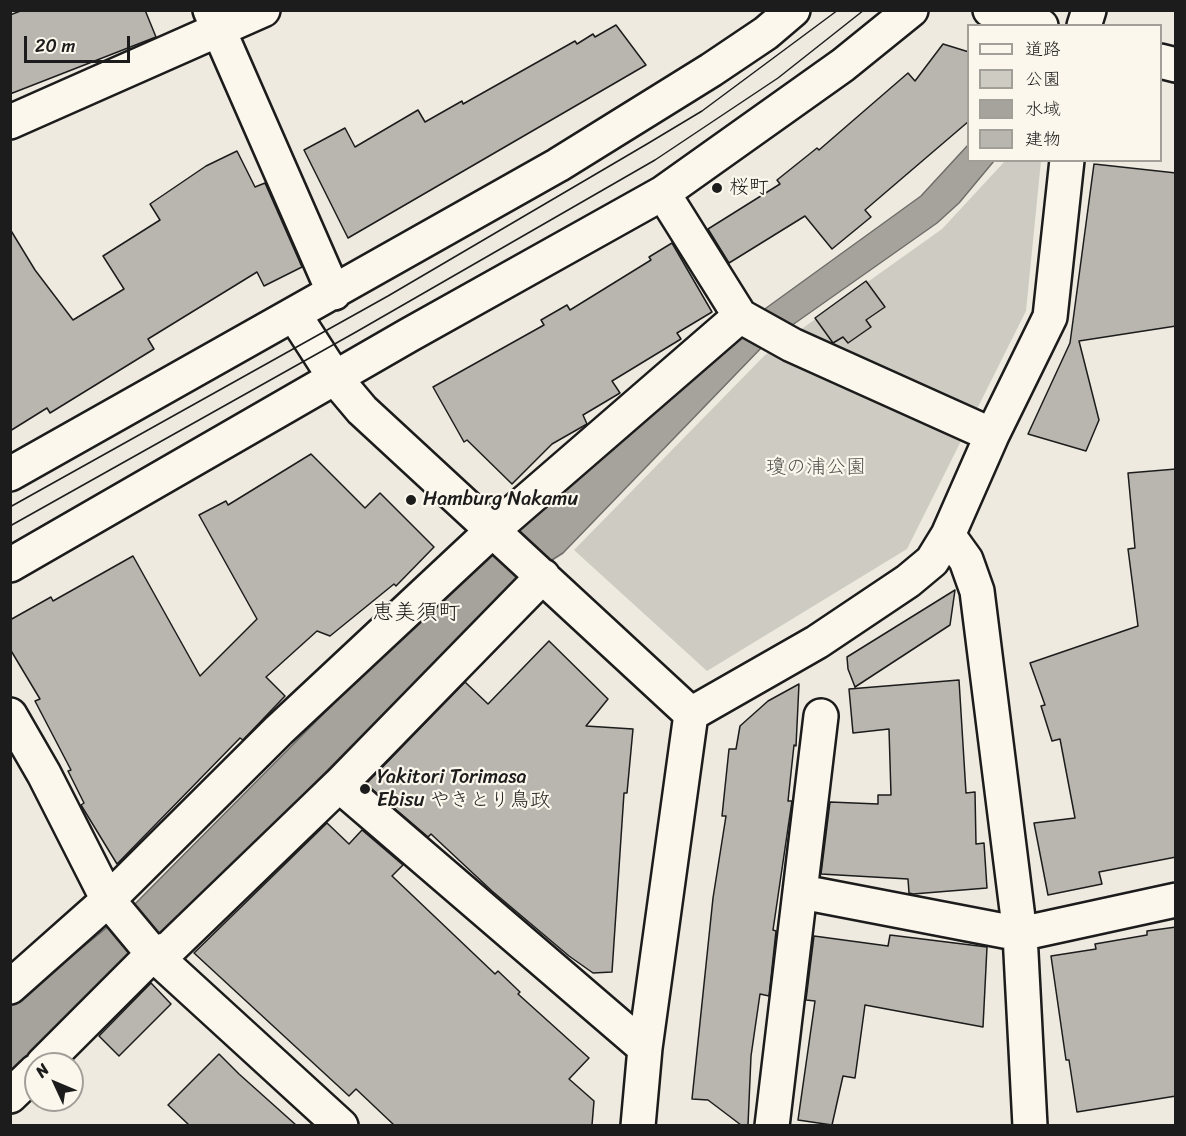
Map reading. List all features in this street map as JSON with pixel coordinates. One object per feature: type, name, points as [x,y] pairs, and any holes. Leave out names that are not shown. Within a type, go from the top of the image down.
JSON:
[{"type":"street","points":[[10,122],[214,20],[262,10]]},
{"type":"street","points":[[10,474],[294,316],[558,165],[671,96],[766,33],[793,10]]},
{"type":"street","points":[[10,565],[663,193],[843,65],[911,10]]},
{"type":"street","points":[[990,10],[1035,24]]},
{"type":"street","points":[[214,20],[334,293]]},
{"type":"street","points":[[691,714],[817,642],[908,581],[932,561],[948,535],[992,435],[1050,317],[1067,162]]},
{"type":"street","points":[[663,193],[740,316],[792,345],[992,435]]},
{"type":"street","points":[[294,316],[335,378],[362,410],[691,714]]},
{"type":"street","points":[[10,987],[108,900],[279,729],[740,316]]},
{"type":"street","points":[[948,535],[966,561],[977,591],[1020,934],[1030,1125]]},
{"type":"street","points":[[55,1052],[153,954],[170,948],[339,785],[542,575]]},
{"type":"street","points":[[638,1125],[645,1048],[691,714]]},
{"type":"street","points":[[10,715],[44,774],[108,900],[153,954],[341,1125]]},
{"type":"street","points":[[772,1125],[802,892],[821,716]]},
{"type":"street","points":[[339,785],[645,1048]]},
{"type":"street","points":[[802,892],[1020,934],[1176,900]]},
{"type":"street","points":[[10,1096],[24,1083]]},
{"type":"green space","name":"瓊の浦公園","points":[[1004,162],[1041,162],[1026,311],[907,549],[707,671],[574,550],[765,355],[942,229]]},
{"type":"water","points":[[967,146],[967,162],[993,162],[959,203],[937,223],[764,345],[563,553],[508,588],[137,962],[38,1052],[24,1052],[24,1065],[11,1077],[11,1005],[130,909],[476,560],[762,311],[921,196]]},
{"type":"building","points":[[23,10],[145,10],[156,37],[10,94],[10,15]]},
{"type":"building","points":[[616,25],[646,65],[348,238],[304,150],[345,128],[355,147],[418,110],[425,122],[462,101],[463,104],[575,41],[577,44],[593,34],[595,37]]},
{"type":"building","points":[[943,44],[967,51],[967,123],[865,210],[871,217],[832,249],[805,216],[729,263],[708,229],[780,184],[777,180],[817,148],[819,150],[908,73],[915,81]]},
{"type":"building","points":[[237,151],[255,187],[265,183],[302,267],[264,286],[257,272],[148,339],[154,349],[50,413],[47,408],[10,431],[10,229],[35,270],[73,320],[124,289],[103,256],[160,220],[150,204],[206,166]]},
{"type":"building","points":[[1094,164],[1176,173],[1176,326],[1079,341],[1099,420],[1086,451],[1028,434],[1070,343]]},
{"type":"building","points":[[672,243],[712,312],[677,333],[681,339],[612,381],[620,393],[583,415],[587,424],[552,444],[512,484],[467,440],[464,442],[433,387],[544,325],[541,320],[567,305],[570,310],[651,260],[649,257]]},
{"type":"building","points":[[866,281],[885,307],[866,320],[871,327],[848,343],[843,337],[833,343],[815,318]]},
{"type":"building","points":[[311,454],[365,508],[380,493],[434,547],[396,586],[394,584],[330,636],[317,631],[266,677],[285,696],[243,740],[240,738],[117,864],[81,805],[84,803],[68,771],[71,770],[35,701],[40,699],[10,649],[10,620],[51,597],[53,601],[133,556],[200,676],[257,619],[199,515],[226,501],[228,505]]},
{"type":"building","points":[[1176,469],[1176,857],[1099,872],[1102,884],[1048,895],[1034,823],[1075,818],[1060,739],[1052,741],[1041,706],[1045,705],[1030,663],[1138,626],[1128,549],[1135,548],[1128,473]]},
{"type":"building","points":[[955,590],[950,625],[855,687],[848,669],[847,657]]},
{"type":"building","points":[[549,641],[608,699],[586,726],[633,729],[627,793],[624,793],[612,972],[593,973],[569,956],[492,891],[431,834],[428,837],[366,784],[465,682],[488,704]]},
{"type":"building","points":[[959,680],[966,793],[975,792],[976,844],[984,843],[987,888],[913,894],[909,893],[908,879],[821,874],[830,802],[878,804],[878,795],[891,795],[889,729],[853,733],[849,689]]},
{"type":"building","points":[[799,684],[796,746],[794,745],[788,801],[792,801],[773,930],[776,931],[769,996],[760,994],[751,1056],[748,1125],[741,1125],[708,1100],[692,1099],[713,898],[726,816],[722,816],[729,749],[736,749],[740,726],[768,701]]},
{"type":"building","points":[[327,823],[349,844],[362,830],[403,865],[392,876],[495,974],[498,971],[520,992],[518,994],[589,1058],[569,1079],[594,1101],[592,1125],[394,1125],[356,1089],[349,1096],[194,953]]},
{"type":"building","points":[[1176,927],[1176,1096],[1077,1112],[1069,1060],[1066,1060],[1051,956],[1096,949],[1095,944],[1147,935],[1147,931]]},
{"type":"building","points":[[890,935],[987,947],[983,1027],[865,1005],[855,1078],[843,1076],[832,1125],[798,1120],[815,1001],[806,1000],[814,936],[888,946]]},
{"type":"building","points":[[151,983],[171,1004],[119,1056],[99,1036]]},
{"type":"building","points":[[219,1054],[296,1125],[189,1125],[168,1105]]},
{"type":"tram line","points":[[10,507],[388,296],[702,111],[838,10]]},
{"type":"tram line","points":[[10,526],[356,332],[655,160],[778,78],[864,10]]},
{"type":"place","name":"桜町","points":[[717,188]]},
{"type":"place","name":"Hamburg Nakamu","points":[[411,500]]},
{"type":"place","name":"Yakitori Torimasa Ebisu やきとり鳥政","points":[[365,789]]},
{"type":"district","name":"恵美須町","points":[[416,613]]}]
